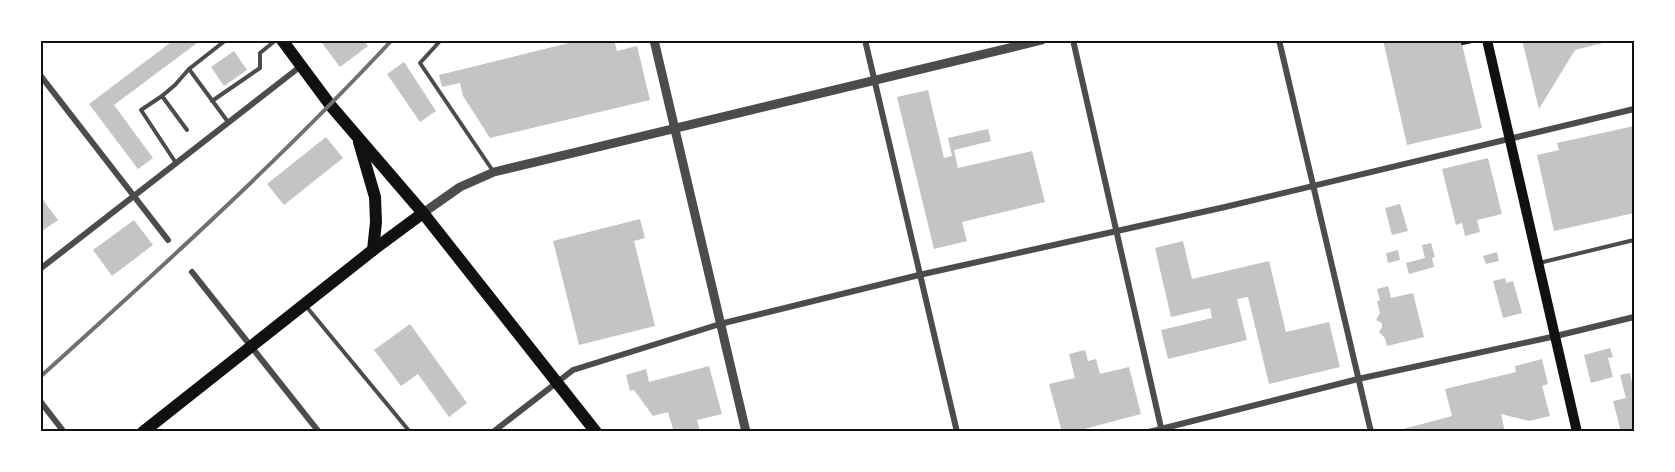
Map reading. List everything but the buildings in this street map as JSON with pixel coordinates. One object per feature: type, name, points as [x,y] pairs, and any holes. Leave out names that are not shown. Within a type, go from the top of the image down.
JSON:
[{"type":"main road","points":[[282,40],[331,106],[423,213],[596,432]]},
{"type":"main road","points":[[1486,40],[1577,432]]},
{"type":"main road","points":[[357,135],[375,197],[376,222],[373,250]]},
{"type":"main road","points":[[143,432],[423,213]]},
{"type":"street","points":[[654,40],[746,432]]},
{"type":"street","points":[[865,40],[957,432]]},
{"type":"street","points":[[423,213],[460,187],[494,172],[1042,40]]},
{"type":"street","points":[[1073,40],[1162,430]]},
{"type":"street","points":[[1279,40],[1371,432]]},
{"type":"street","points":[[40,269],[302,66]]},
{"type":"street","points":[[40,75],[168,240]]},
{"type":"street","points":[[493,432],[573,370],[720,324],[920,275],[1118,232],[1635,109]]},
{"type":"street","points":[[192,272],[319,432]]},
{"type":"street","points":[[1149,432],[1358,379],[1635,317]]},
{"type":"street","points":[[40,401],[64,432]]},
{"type":"lane","points":[[177,163],[141,110],[162,96],[189,69],[226,40]]},
{"type":"lane","points":[[212,102],[260,68],[260,53],[276,40]]},
{"type":"lane","points":[[441,40],[420,63],[494,172]]},
{"type":"lane","points":[[189,69],[228,123]]},
{"type":"lane","points":[[162,96],[187,130]]},
{"type":"lane","points":[[1538,263],[1635,240]]},
{"type":"lane","points":[[305,304],[410,432]]},
{"type":"path","points":[[1462,45],[1479,40]]},
{"type":"railway","points":[[40,377],[264,170],[392,40]]}]
